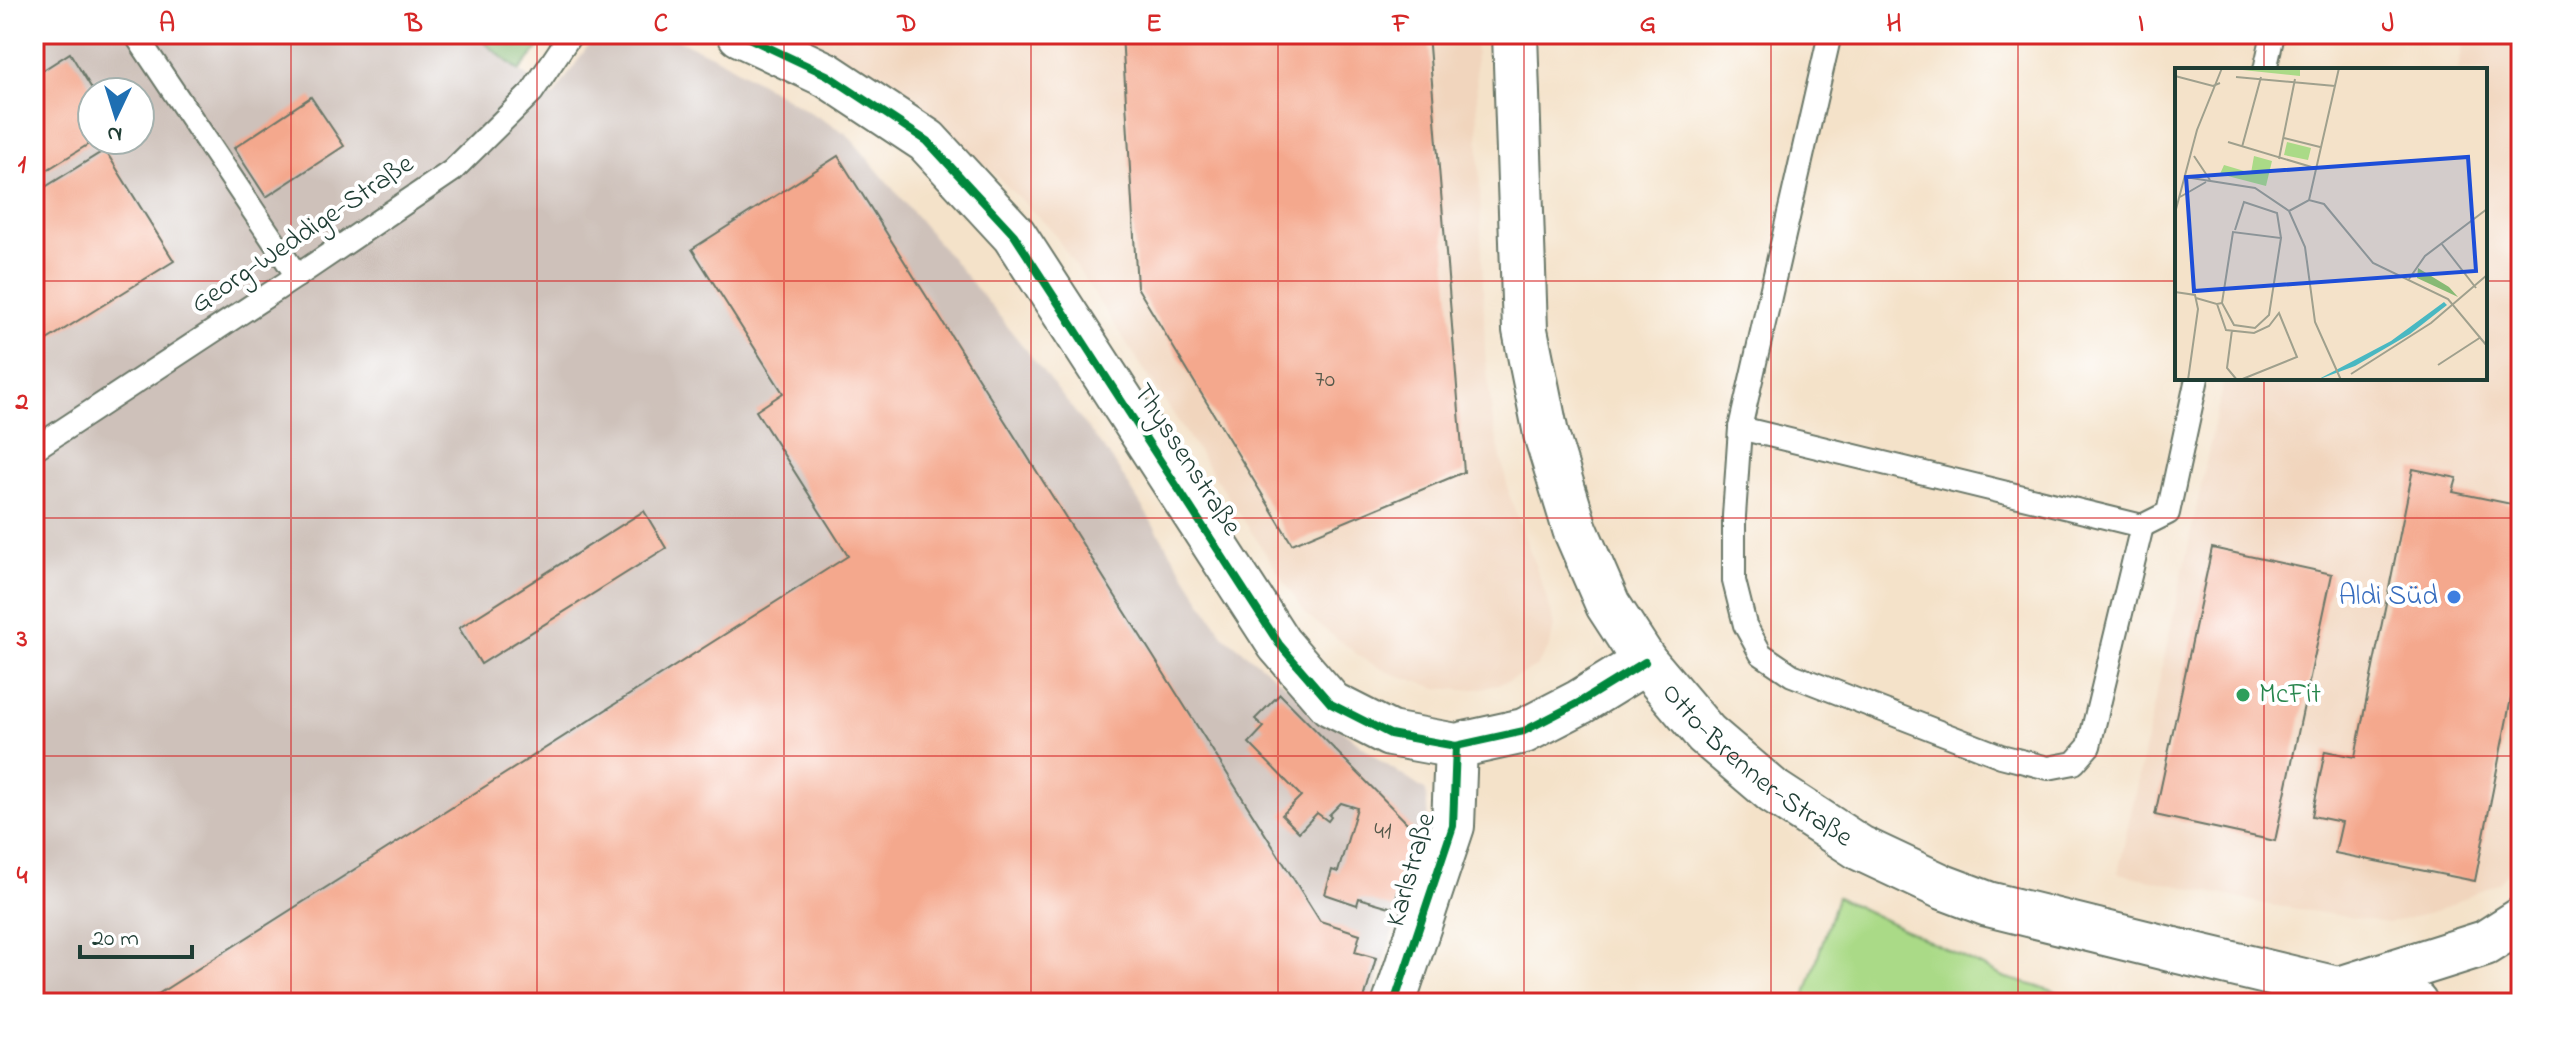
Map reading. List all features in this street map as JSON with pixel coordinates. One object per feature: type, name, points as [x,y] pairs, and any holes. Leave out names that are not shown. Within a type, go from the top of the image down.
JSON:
[{"type":"main road","name":"Thyssenstraße","points":[[740,34],[827,75],[927,141],[994,210],[1014,235],[1279,644],[1331,704],[1390,734],[1456,746],[1524,731],[1580,702],[1645,662]]},
{"type":"main road","name":"Otto-Brenner-Straße","points":[[1515,34],[1525,330],[1546,434],[1575,529],[1608,605],[1645,662],[1706,734],[1774,792],[1860,848],[1943,887],[1988,904],[2344,996],[2415,1003]]},
{"type":"main road","points":[[2344,996],[2485,943],[2521,920]]},
{"type":"street","name":"Karlstraße","points":[[1394,1003],[1453,826],[1456,746]]},
{"type":"lane","points":[[135,34],[297,276]]},
{"type":"lane","name":"Georg-Weddige-Straße","points":[[34,449],[452,171],[532,92],[571,34]]},
{"type":"lane","points":[[1830,34],[1740,428],[1734,516],[1734,581],[1745,625],[1761,654],[1792,675],[2001,756],[2048,768],[2074,763],[2089,746],[2142,526]]},
{"type":"lane","points":[[2265,68],[2273,34]]},
{"type":"lane","points":[[1740,428],[2142,526],[2168,513],[2197,380]]},
{"type":"shaded area","points":[[34,34],[474,34],[553,97],[596,34],[665,34],[716,57],[847,134],[992,307],[1112,459],[1223,635],[1381,761],[1426,791],[1428,824],[1370,1003],[34,1003]]},
{"type":"shaded area","points":[[788,34],[1475,34],[1485,354],[1493,421],[1509,494],[1554,626],[1550,646],[1536,667],[1485,688],[1437,688],[1388,672],[1365,660],[1307,616],[1051,229],[984,164]]},
{"type":"shaded area","points":[[2465,34],[2521,34],[2521,858],[2499,882],[2435,912],[2388,923],[2265,904],[2118,873],[2224,380],[2487,380],[2487,68],[2458,68]]},
{"type":"green space","points":[[474,34],[546,34],[519,71]]},
{"type":"green space","points":[[1837,897],[2006,978],[2099,1003],[1803,1003]]},
{"type":"building","points":[[1122,34],[1428,34],[1464,472],[1292,544],[1137,287]]},
{"type":"building","points":[[70,53],[84,76],[76,76],[76,152],[34,178],[34,76]]},
{"type":"building","points":[[311,97],[344,146],[266,197],[234,148]]},
{"type":"building","points":[[95,156],[109,156],[174,261],[34,348],[34,194]]},
{"type":"building","points":[[838,156],[1320,921],[1360,934],[1355,952],[1376,958],[1363,1003],[144,1003],[848,556],[756,411],[783,393],[692,249]]},
{"type":"building","name":"Aldi Süd","points":[[2413,469],[2457,478],[2453,492],[2521,506],[2521,690],[2513,688],[2475,881],[2335,853],[2342,822],[2312,816],[2325,751],[2355,757]]},
{"type":"building","points":[[644,511],[666,548],[481,664],[459,628]]},
{"type":"building","name":"McFit","points":[[2212,548],[2332,574],[2275,841],[2155,815]]},
{"type":"building","points":[[1280,694],[1416,833],[1393,908],[1359,898],[1357,905],[1325,894],[1332,870],[1338,872],[1357,808],[1341,803],[1329,815],[1328,821],[1317,813],[1299,832],[1282,815],[1301,796],[1249,743],[1264,727],[1255,719]]},
{"type":"cycle path","points":[[740,34],[827,75],[927,141],[1014,235],[1279,644],[1331,704],[1390,734],[1456,746],[1524,731],[1580,702],[1645,662]]},
{"type":"cycle path","points":[[1394,1003],[1453,826],[1456,746]]},
{"type":"place","name":"Aldi Süd","points":[[2454,597]]},
{"type":"place","name":"McFit","points":[[2243,695]]}]
